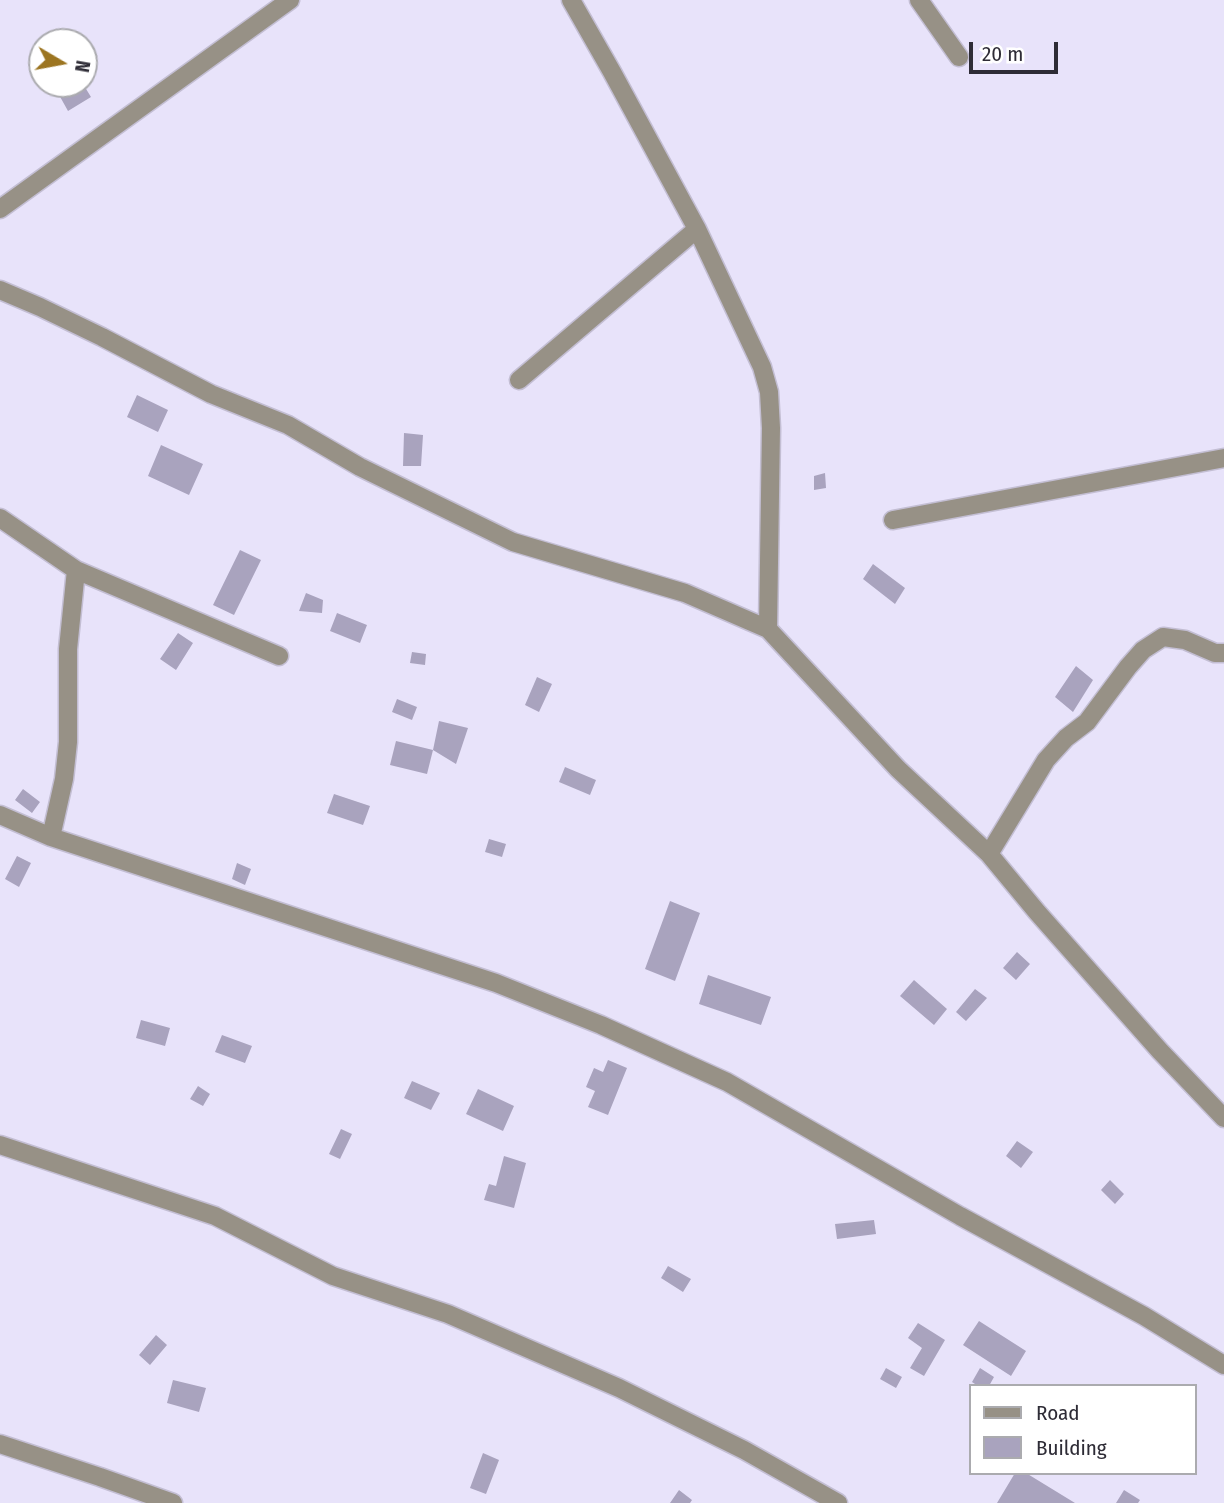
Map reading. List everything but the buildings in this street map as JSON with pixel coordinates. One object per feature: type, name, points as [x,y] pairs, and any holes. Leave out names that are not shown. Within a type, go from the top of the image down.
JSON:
[{"type":"street","points":[[0,209],[290,0]]},
{"type":"street","points":[[570,0],[697,229],[762,368],[769,392],[771,428],[768,629]]},
{"type":"street","points":[[919,0],[959,57]]},
{"type":"street","points":[[519,380],[697,229]]},
{"type":"street","points":[[0,290],[102,337],[211,394],[288,425],[360,467],[513,542],[685,593],[768,629],[898,769],[989,854],[1160,1051],[1224,1118]]},
{"type":"street","points":[[893,520],[1224,458]]},
{"type":"street","points":[[0,518],[76,570],[279,656]]},
{"type":"street","points":[[51,836],[64,779],[68,743],[68,649],[76,570]]},
{"type":"street","points":[[989,854],[1046,760],[1066,738],[1087,722],[1143,650],[1163,638],[1185,640],[1214,653],[1224,653]]},
{"type":"street","points":[[0,815],[51,836],[496,983],[601,1025],[727,1082],[960,1216],[1144,1316],[1224,1365]]},
{"type":"street","points":[[0,1145],[215,1216],[333,1276],[448,1314],[619,1388],[744,1450],[838,1503]]},
{"type":"street","points":[[0,1444],[173,1503]]}]
